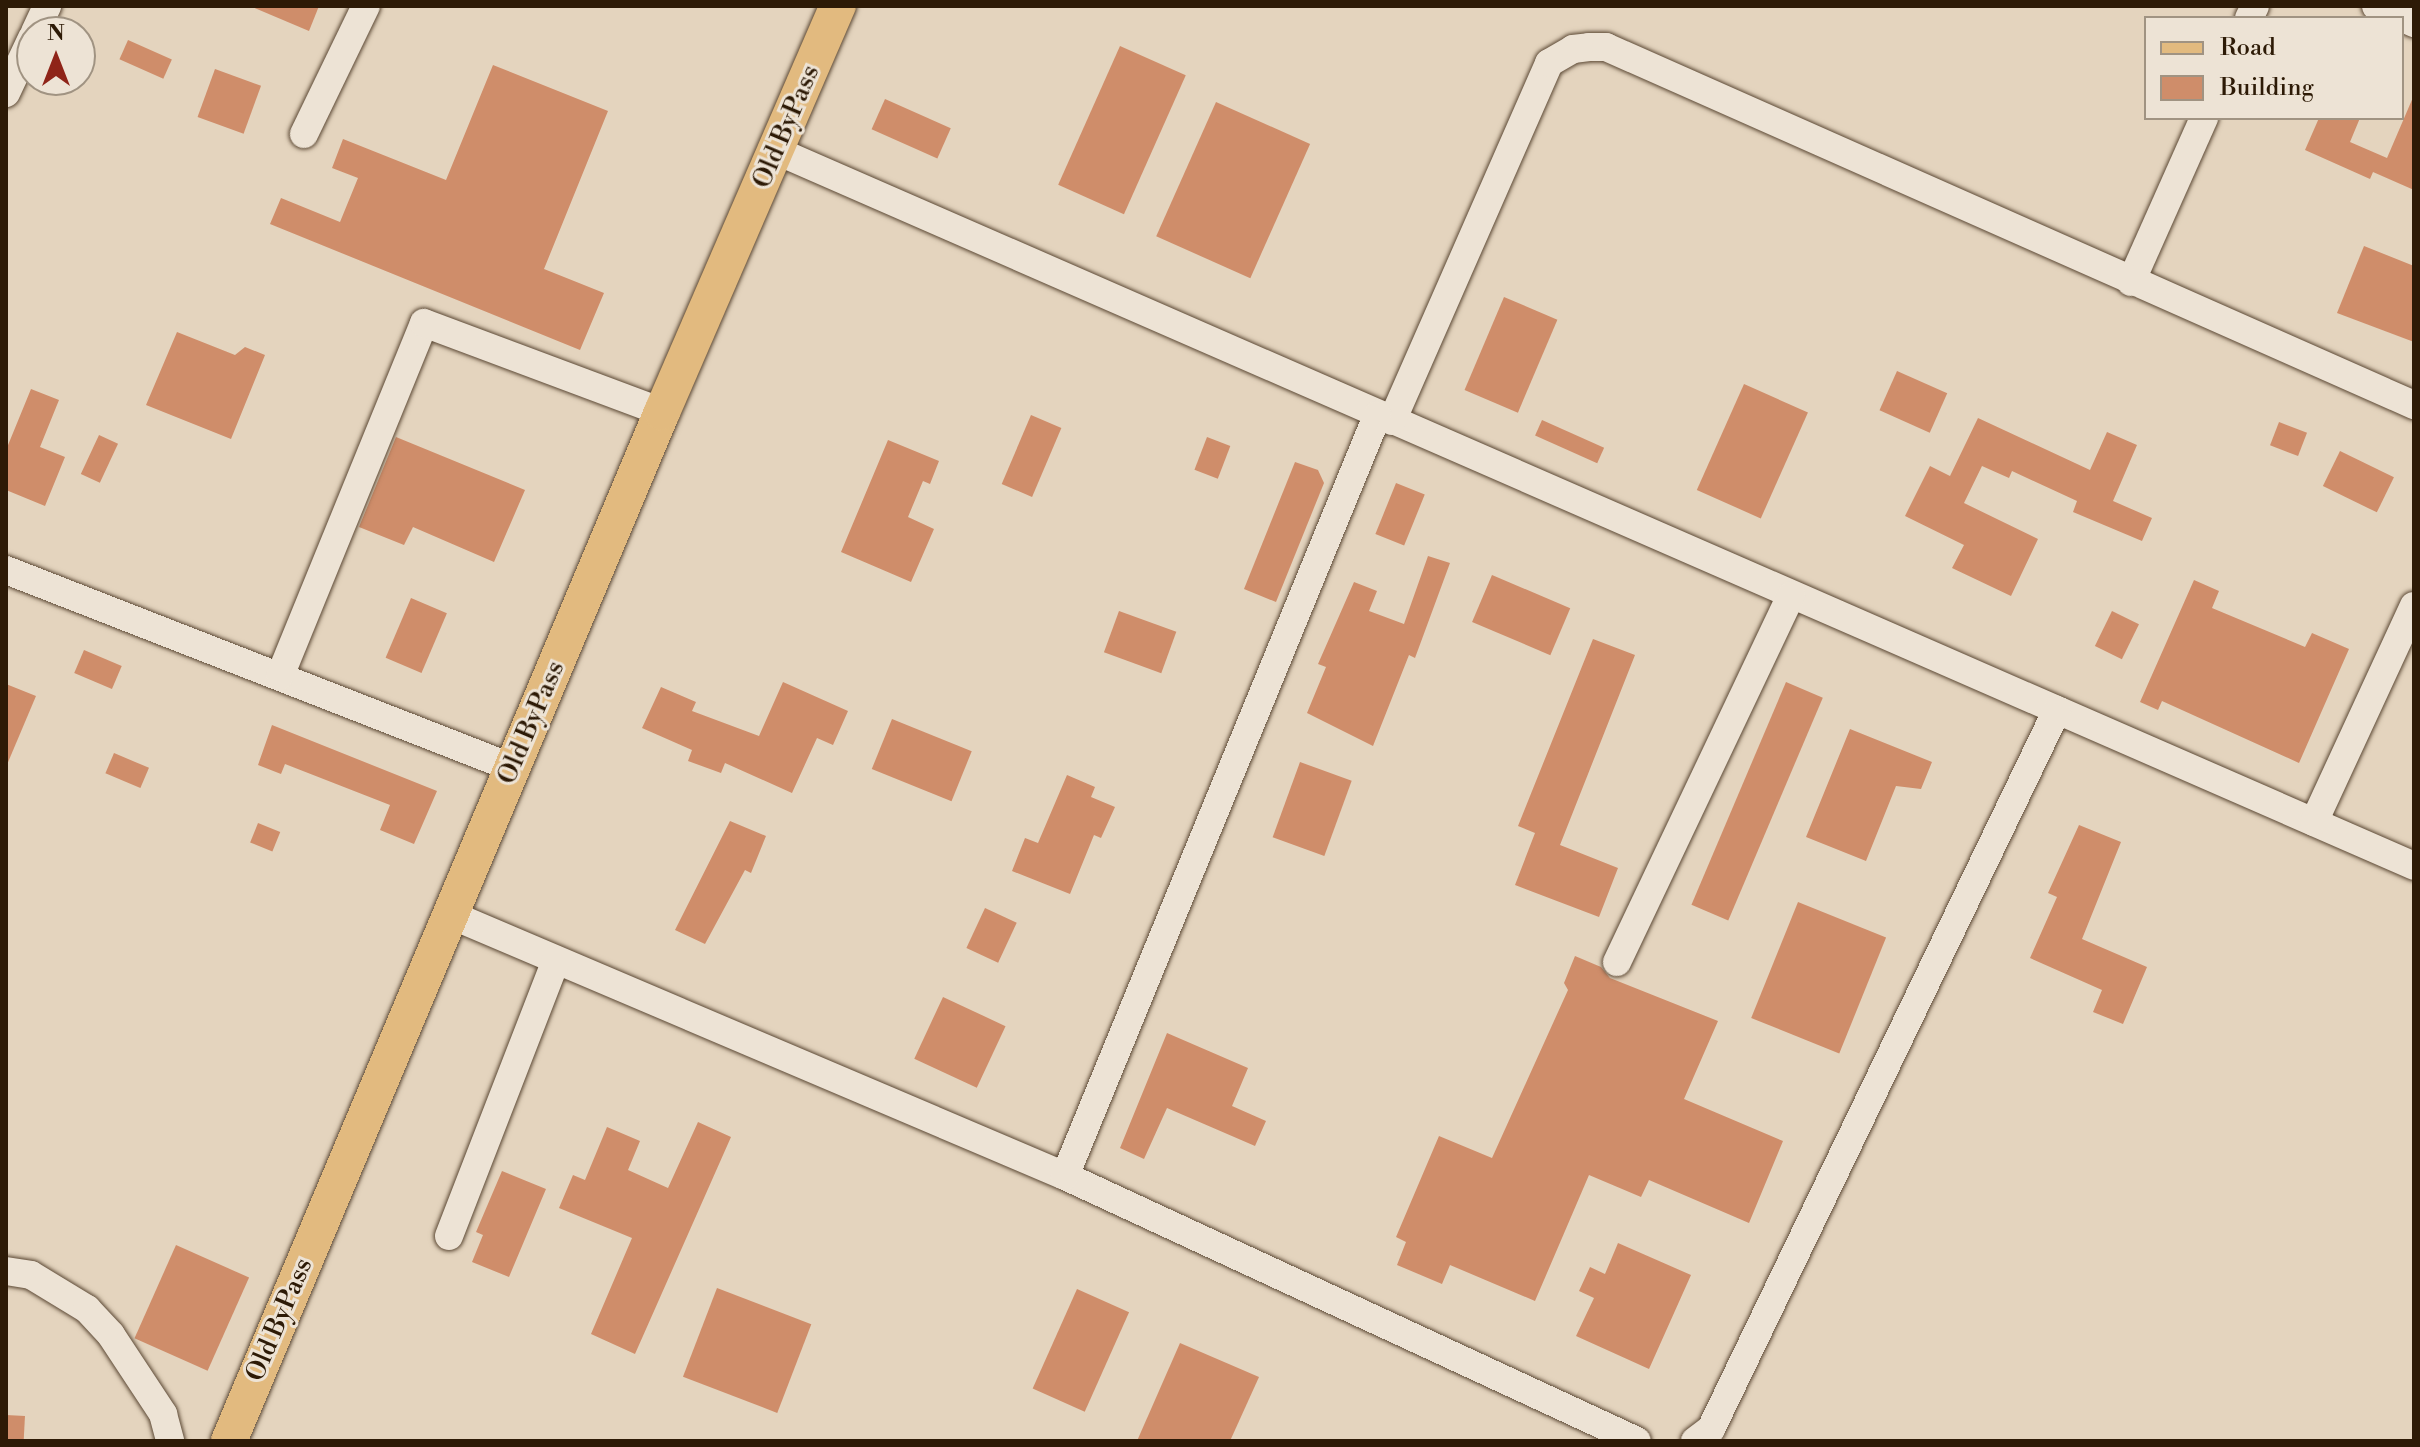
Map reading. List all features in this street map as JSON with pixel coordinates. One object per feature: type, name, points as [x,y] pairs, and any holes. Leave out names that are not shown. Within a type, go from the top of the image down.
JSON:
[{"type":"main road","name":"Old ByPass","points":[[229,1441],[662,412],[838,6]]},
{"type":"street","points":[[304,134],[366,6]]},
{"type":"street","points":[[2376,6],[2398,16]]},
{"type":"street","points":[[1065,1176],[1385,418],[1549,63],[1573,49],[1606,47],[2414,405]]},
{"type":"street","points":[[6,93],[16,72]]},
{"type":"street","points":[[2131,282],[2203,120]]},
{"type":"street","points":[[777,151],[2414,866]]},
{"type":"street","points":[[280,676],[424,323],[662,412]]},
{"type":"street","points":[[6,570],[513,768]]},
{"type":"street","points":[[1617,962],[1791,595]]},
{"type":"street","points":[[2314,822],[2414,606]]},
{"type":"street","points":[[1695,1441],[1711,1429],[2057,710]]},
{"type":"street","points":[[449,914],[1065,1176],[1637,1441]]},
{"type":"street","points":[[449,1236],[556,960]]},
{"type":"street","points":[[6,1271],[31,1275],[87,1309],[111,1335],[163,1414],[170,1441]]},
{"type":"building","points":[[250,6],[319,6],[309,31]]},
{"type":"building","points":[[128,40],[172,60],[163,79],[119,59]]},
{"type":"building","points":[[1120,46],[1186,75],[1124,214],[1058,185]]},
{"type":"building","points":[[493,65],[608,111],[544,269],[604,293],[580,350],[270,224],[281,198],[340,222],[358,178],[332,168],[343,139],[446,180]]},
{"type":"building","points":[[215,69],[261,86],[244,134],[198,117]]},
{"type":"building","points":[[2414,95],[2414,190],[2373,172],[2370,179],[2305,150],[2318,120],[2359,120],[2350,142],[2387,158]]},
{"type":"building","points":[[885,99],[951,128],[937,158],[872,129]]},
{"type":"building","points":[[1216,102],[1310,144],[1250,278],[1156,236]]},
{"type":"building","points":[[2364,246],[2414,266],[2414,342],[2337,313]]},
{"type":"building","points":[[1504,297],[1557,320],[1518,413],[1465,390]]},
{"type":"building","points":[[177,332],[235,355],[245,347],[265,355],[231,439],[146,405]]},
{"type":"building","points":[[1897,371],[1947,393],[1930,433],[1880,410]]},
{"type":"building","points":[[1744,384],[1808,412],[1761,518],[1697,490]]},
{"type":"building","points":[[31,389],[59,400],[40,447],[65,457],[45,506],[6,490],[6,450]]},
{"type":"building","points":[[1031,415],[1061,428],[1032,497],[1002,484]]},
{"type":"building","points":[[1978,418],[2090,470],[2107,432],[2137,445],[2113,501],[2152,518],[2142,541],[2073,512],[2077,501],[2012,471],[2009,478],[1982,466],[1964,503],[2038,539],[2011,596],[1952,568],[1964,545],[1905,516],[1930,466],[1950,476]]},
{"type":"building","points":[[1542,420],[1604,448],[1597,463],[1535,436]]},
{"type":"building","points":[[2279,422],[2307,433],[2298,456],[2270,445]]},
{"type":"building","points":[[99,435],[118,444],[100,483],[81,474]]},
{"type":"building","points":[[396,437],[525,490],[494,562],[413,527],[404,545],[359,527]]},
{"type":"building","points":[[1207,437],[1230,446],[1218,479],[1194,470]]},
{"type":"building","points":[[888,440],[939,461],[930,484],[923,481],[908,517],[934,529],[911,582],[841,552]]},
{"type":"building","points":[[2340,451],[2394,477],[2377,512],[2323,486]]},
{"type":"building","points":[[1295,462],[1318,470],[1324,483],[1276,602],[1244,589]]},
{"type":"building","points":[[1396,483],[1425,495],[1404,546],[1375,534]]},
{"type":"building","points":[[1428,556],[1450,563],[1415,658],[1409,655],[1373,746],[1307,713],[1326,667],[1318,664],[1354,582],[1377,591],[1369,611],[1404,624]]},
{"type":"building","points":[[1492,575],[1570,608],[1550,655],[1472,622]]},
{"type":"building","points":[[2194,580],[2219,591],[2212,608],[2305,647],[2312,633],[2349,649],[2299,763],[2162,701],[2158,710],[2140,702]]},
{"type":"building","points":[[411,598],[447,613],[422,673],[386,658]]},
{"type":"building","points":[[1119,611],[1176,632],[1161,673],[1104,652]]},
{"type":"building","points":[[2112,611],[2139,624],[2122,659],[2095,646]]},
{"type":"building","points":[[1593,639],[1635,655],[1560,845],[1618,868],[1599,917],[1515,885],[1535,833],[1518,826]]},
{"type":"building","points":[[84,650],[122,666],[112,689],[74,673]]},
{"type":"building","points":[[783,682],[848,711],[833,745],[817,738],[792,793],[725,763],[721,773],[688,761],[692,750],[642,728],[661,687],[696,702],[692,711],[759,736]]},
{"type":"building","points":[[1786,682],[1823,698],[1728,920],[1691,905]]},
{"type":"building","points":[[6,684],[36,696],[6,767]]},
{"type":"building","points":[[892,719],[972,751],[952,801],[872,769]]},
{"type":"building","points":[[272,725],[437,791],[414,844],[380,830],[390,805],[285,764],[281,774],[258,765]]},
{"type":"building","points":[[1850,729],[1932,762],[1921,789],[1896,786],[1866,861],[1806,837]]},
{"type":"building","points":[[114,753],[149,768],[140,788],[105,773]]},
{"type":"building","points":[[1300,762],[1352,781],[1324,856],[1273,837]]},
{"type":"building","points":[[1067,775],[1095,787],[1091,797],[1115,807],[1101,838],[1094,835],[1070,894],[1012,871],[1025,838],[1038,843]]},
{"type":"building","points":[[730,821],[766,836],[751,873],[745,870],[705,944],[675,930]]},
{"type":"building","points":[[258,823],[280,832],[272,851],[250,842]]},
{"type":"building","points":[[2079,825],[2121,842],[2082,939],[2147,967],[2123,1024],[2093,1012],[2102,990],[2030,958],[2057,897],[2048,893]]},
{"type":"building","points":[[1798,902],[1886,938],[1839,1053],[1751,1018]]},
{"type":"building","points":[[985,908],[1017,923],[998,963],[966,948]]},
{"type":"building","points":[[1575,956],[1601,967],[1610,978],[1718,1021],[1684,1099],[1783,1141],[1749,1223],[1649,1180],[1641,1197],[1589,1175],[1535,1301],[1450,1265],[1442,1284],[1397,1265],[1406,1242],[1396,1237],[1439,1136],[1492,1158],[1568,990],[1564,983]]},
{"type":"building","points":[[943,997],[1006,1026],[977,1088],[914,1059]]},
{"type":"building","points":[[1167,1033],[1248,1068],[1232,1106],[1266,1121],[1255,1146],[1167,1108],[1144,1159],[1120,1148]]},
{"type":"building","points":[[698,1122],[731,1137],[635,1354],[591,1334],[632,1238],[559,1208],[573,1175],[585,1180],[607,1127],[640,1141],[628,1170],[668,1188]]},
{"type":"building","points":[[502,1171],[546,1189],[509,1277],[472,1262],[483,1235],[476,1232]]},
{"type":"building","points":[[1618,1243],[1691,1275],[1649,1369],[1576,1336],[1594,1298],[1579,1291],[1590,1267],[1605,1274]]},
{"type":"building","points":[[176,1245],[249,1278],[208,1371],[135,1338]]},
{"type":"building","points":[[717,1288],[811,1324],[777,1413],[683,1377]]},
{"type":"building","points":[[1077,1289],[1129,1312],[1085,1412],[1033,1389]]},
{"type":"building","points":[[1180,1343],[1259,1377],[1230,1441],[1137,1441]]},
{"type":"building","points":[[6,1415],[25,1416],[24,1441],[6,1441]]}]
